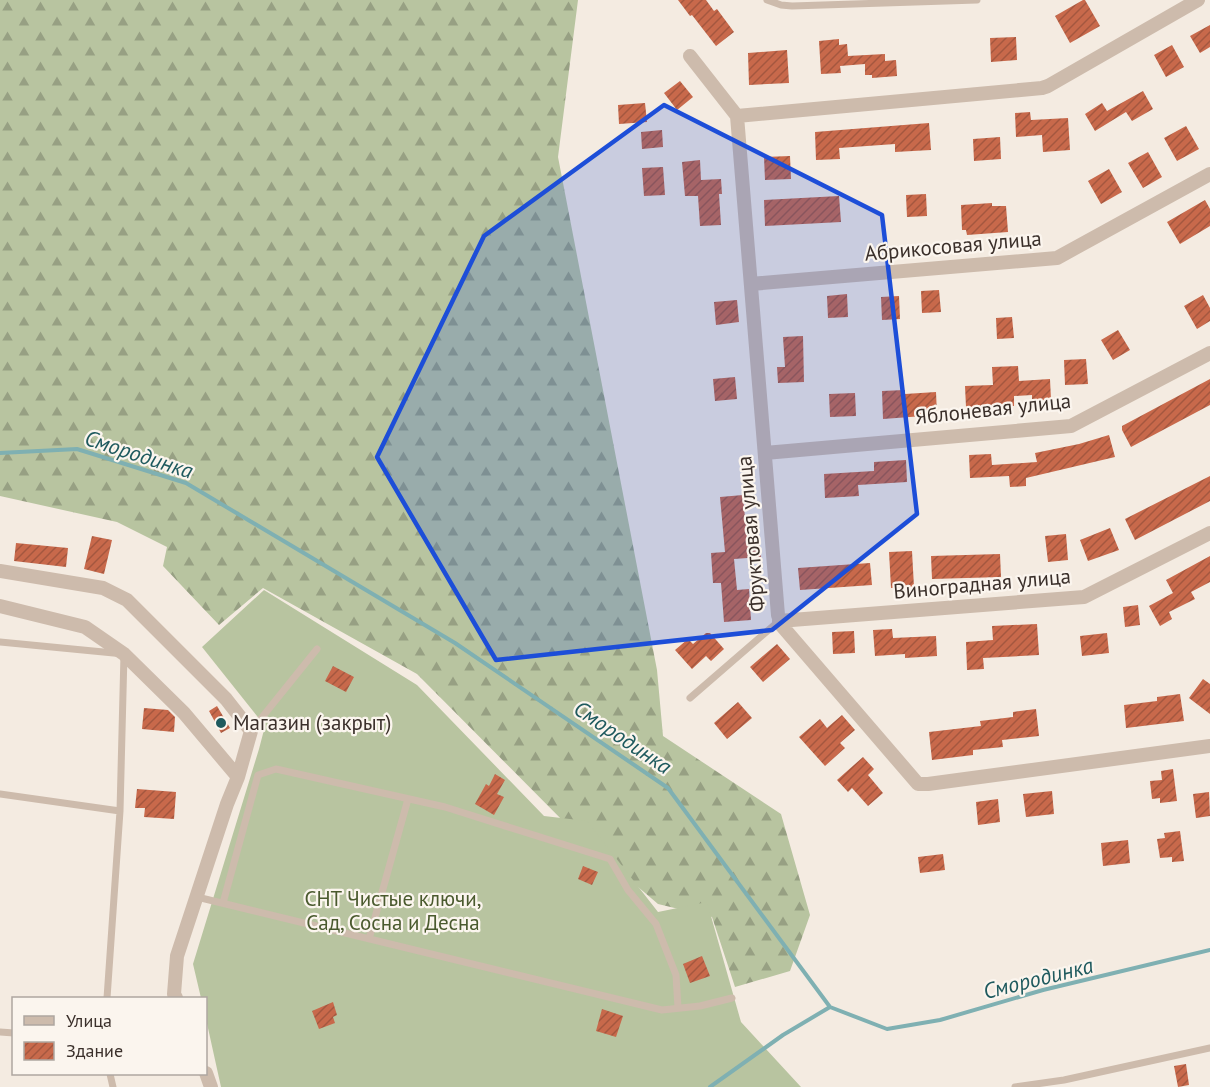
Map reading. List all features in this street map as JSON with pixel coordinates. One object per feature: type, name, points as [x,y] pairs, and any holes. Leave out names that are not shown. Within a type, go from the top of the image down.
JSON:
[{"type":"street","points":[[690,56],[737,116],[1042,88],[1198,0]]},
{"type":"street","name":"Фруктовая улица","points":[[737,116],[779,621],[918,784],[1210,746]]},
{"type":"street","name":"Абрикосовая улица","points":[[751,284],[1057,258],[1210,174]]},
{"type":"street","name":"Яблоневая улица","points":[[765,453],[1071,426],[1210,353]]},
{"type":"street","name":"Виноградная улица","points":[[779,621],[1084,597],[1210,533]]},
{"type":"street","points":[[0,571],[103,588],[127,600],[226,699],[251,731],[238,777],[177,956],[175,997]]},
{"type":"street","points":[[0,606],[85,627],[124,654],[184,713],[238,777]]},
{"type":"lane","points":[[767,0],[781,6],[792,6],[977,0]]},
{"type":"lane","points":[[690,698],[779,621]]},
{"type":"lane","points":[[0,642],[124,654],[120,811],[107,997]]},
{"type":"lane","points":[[251,731],[317,649]]},
{"type":"lane","points":[[223,903],[258,775],[276,769],[445,807],[610,859],[628,890],[656,924],[676,975],[678,1008]]},
{"type":"lane","points":[[0,794],[120,811]]},
{"type":"lane","points":[[369,939],[408,799]]},
{"type":"lane","points":[[197,897],[662,1010],[700,1006],[732,998]]},
{"type":"lane","points":[[1015,1087],[1064,1080],[1210,1048]]},
{"type":"highlighted area","points":[[664,105],[882,215],[917,514],[772,630],[496,660],[377,457],[484,236]]},
{"type":"green space","points":[[0,0],[578,0],[558,157],[657,670],[663,736],[781,814],[810,915],[790,971],[735,987],[712,917],[658,904],[576,834],[417,674],[263,588],[219,625],[163,566],[167,547],[117,522],[0,496]]},
{"type":"green space","name":"СНТ Чистые ключи, Сад, Сосна и Десна","points":[[264,590],[417,685],[544,816],[587,821],[658,912],[707,902],[741,1022],[801,1087],[221,1087],[207,1024],[207,997],[201,997],[193,964],[265,726],[202,647]]},
{"type":"building","points":[[678,0],[706,0],[714,11],[717,9],[734,32],[716,46]]},
{"type":"building","points":[[1083,0],[1100,26],[1070,43],[1055,16]]},
{"type":"building","points":[[1210,25],[1210,47],[1200,53],[1190,36]]},
{"type":"building","points":[[1016,37],[1017,60],[991,62],[990,38]]},
{"type":"building","points":[[839,39],[839,45],[847,44],[848,56],[885,54],[885,61],[896,60],[897,76],[872,78],[872,75],[865,75],[865,64],[840,66],[841,73],[821,74],[819,41]]},
{"type":"building","points":[[1172,45],[1184,67],[1166,77],[1154,55]]},
{"type":"building","points":[[787,50],[789,83],[749,85],[748,53]]},
{"type":"building","points":[[680,81],[693,97],[677,110],[664,93]]},
{"type":"building","points":[[1143,91],[1153,109],[1132,121],[1126,112],[1095,131],[1085,114],[1102,103],[1107,111]]},
{"type":"building","points":[[645,103],[647,122],[619,124],[618,105]]},
{"type":"building","points":[[1030,112],[1031,120],[1068,118],[1070,150],[1043,152],[1042,135],[1016,137],[1015,113]]},
{"type":"building","points":[[929,123],[931,150],[895,152],[895,144],[839,148],[840,159],[816,160],[815,132]]},
{"type":"building","points":[[1186,126],[1199,149],[1177,161],[1164,138]]},
{"type":"building","points":[[662,130],[663,147],[642,149],[641,132]]},
{"type":"building","points":[[1000,137],[1001,159],[974,161],[973,139]]},
{"type":"building","points":[[1148,152],[1162,177],[1143,188],[1128,163]]},
{"type":"building","points":[[790,156],[791,179],[765,180],[764,157]]},
{"type":"building","points":[[700,160],[701,180],[721,179],[722,194],[719,194],[721,225],[700,226],[698,196],[685,196],[682,162]]},
{"type":"building","points":[[663,167],[665,195],[644,196],[642,168]]},
{"type":"building","points":[[1109,169],[1122,192],[1101,204],[1088,181]]},
{"type":"building","points":[[926,194],[927,216],[907,217],[906,195]]},
{"type":"building","points":[[839,196],[841,222],[765,226],[764,200]]},
{"type":"building","points":[[1205,200],[1210,209],[1210,226],[1180,244],[1167,222]]},
{"type":"building","points":[[992,203],[992,206],[1006,206],[1008,232],[967,235],[966,230],[962,230],[961,205]]},
{"type":"building","points":[[939,290],[941,312],[922,313],[921,291]]},
{"type":"building","points":[[847,294],[848,317],[828,318],[827,296]]},
{"type":"building","points":[[1203,295],[1210,308],[1210,321],[1197,329],[1184,306]]},
{"type":"building","points":[[899,296],[900,319],[882,320],[881,297]]},
{"type":"building","points":[[737,300],[739,322],[716,325],[714,302]]},
{"type":"building","points":[[1012,317],[1014,338],[997,339],[996,318]]},
{"type":"building","points":[[1118,330],[1130,350],[1113,360],[1101,340]]},
{"type":"building","points":[[803,336],[804,382],[778,383],[777,367],[785,367],[783,337]]},
{"type":"building","points":[[1086,359],[1088,384],[1065,385],[1064,360]]},
{"type":"building","points":[[1018,366],[1019,381],[1050,379],[1051,400],[1032,401],[1032,395],[1014,396],[1014,406],[966,407],[965,386],[993,385],[992,367]]},
{"type":"building","points":[[735,377],[737,399],[715,401],[713,379]]},
{"type":"building","points":[[1210,379],[1210,405],[1131,447],[1122,426]]},
{"type":"building","points":[[905,390],[905,394],[936,392],[937,415],[883,419],[882,391]]},
{"type":"building","points":[[855,393],[856,416],[830,417],[829,394]]},
{"type":"building","points":[[1109,435],[1115,457],[1026,478],[1026,486],[1010,487],[1009,476],[970,478],[969,455],[991,454],[992,465],[1037,462],[1035,453]]},
{"type":"building","points":[[906,460],[907,482],[858,485],[859,496],[825,498],[824,474],[874,471],[874,462]]},
{"type":"building","points":[[1210,476],[1210,501],[1135,540],[1125,519]]},
{"type":"building","points":[[743,495],[745,518],[752,517],[754,540],[759,539],[761,557],[734,559],[737,590],[749,589],[751,620],[724,622],[721,583],[713,583],[711,553],[725,552],[720,497]]},
{"type":"building","points":[[1110,528],[1119,550],[1088,561],[1080,540]]},
{"type":"building","points":[[1066,534],[1068,560],[1048,562],[1045,536]]},
{"type":"building","points":[[92,536],[112,540],[104,574],[84,569]]},
{"type":"building","points":[[16,543],[68,548],[66,567],[14,561]]},
{"type":"building","points":[[912,551],[914,587],[891,588],[889,552]]},
{"type":"building","points":[[1000,554],[1001,577],[932,579],[931,556]]},
{"type":"building","points":[[1210,556],[1210,582],[1191,592],[1195,599],[1169,612],[1172,619],[1160,626],[1149,606],[1173,593],[1166,580]]},
{"type":"building","points":[[870,563],[872,585],[800,590],[798,568]]},
{"type":"building","points":[[1138,605],[1140,625],[1125,627],[1123,607]]},
{"type":"building","points":[[1037,624],[1039,655],[983,658],[984,669],[967,670],[966,642],[993,640],[992,626]]},
{"type":"building","points":[[892,629],[893,638],[936,636],[937,656],[905,658],[905,654],[875,656],[873,630]]},
{"type":"building","points":[[854,631],[855,653],[833,654],[832,632]]},
{"type":"building","points":[[706,633],[710,633],[724,649],[711,661],[706,656],[692,669],[675,650],[688,639],[693,644]]},
{"type":"building","points":[[1107,633],[1109,653],[1082,656],[1080,636]]},
{"type":"building","points":[[777,644],[790,659],[763,682],[750,667]]},
{"type":"building","points":[[333,666],[354,677],[346,692],[325,681]]},
{"type":"building","points":[[1203,679],[1210,684],[1210,714],[1189,698]]},
{"type":"building","points":[[1180,694],[1184,721],[1126,728],[1124,705],[1157,701],[1157,697]]},
{"type":"building","points":[[738,702],[752,718],[727,739],[714,723]]},
{"type":"building","name":"Магазин (закрыт)","points":[[217,706],[230,728],[221,733],[209,711]]},
{"type":"building","points":[[144,708],[168,710],[175,717],[174,732],[142,729]]},
{"type":"building","points":[[1036,709],[1039,736],[1002,740],[1003,747],[973,750],[973,755],[932,760],[929,732],[981,726],[980,721],[1013,717],[1013,712]]},
{"type":"building","points":[[842,715],[855,730],[840,743],[845,748],[825,766],[799,737],[820,719],[827,728]]},
{"type":"building","points":[[863,757],[874,769],[868,775],[883,793],[868,806],[852,788],[848,792],[837,780]]},
{"type":"building","points":[[1173,769],[1177,801],[1160,803],[1160,798],[1152,799],[1150,781],[1162,780],[1161,771]]},
{"type":"building","points":[[495,774],[505,780],[497,794],[504,797],[494,815],[475,804],[486,784],[489,786]]},
{"type":"building","points":[[137,789],[176,792],[174,819],[144,817],[145,808],[135,808]]},
{"type":"building","points":[[1052,791],[1054,814],[1026,817],[1023,794]]},
{"type":"building","points":[[1209,792],[1210,816],[1196,818],[1193,794]]},
{"type":"building","points":[[998,799],[1000,822],[978,825],[976,802]]},
{"type":"building","points":[[1180,831],[1184,861],[1172,862],[1172,857],[1160,858],[1157,839],[1165,838],[1164,833]]},
{"type":"building","points":[[1128,840],[1130,863],[1103,866],[1101,843]]},
{"type":"building","points":[[943,854],[945,870],[920,873],[918,857]]},
{"type":"building","points":[[583,866],[598,872],[592,885],[578,879]]},
{"type":"building","points":[[702,956],[710,976],[690,983],[683,964]]},
{"type":"building","points":[[333,1002],[337,1015],[333,1017],[335,1023],[319,1029],[312,1011]]},
{"type":"building","points":[[602,1009],[623,1016],[616,1037],[596,1031]]},
{"type":"building","points":[[1186,1064],[1189,1085],[1178,1087],[1174,1066]]},
{"type":"waterway","name":"Смородинка","points":[[0,453],[77,449],[186,483],[455,643],[668,788],[830,1007],[887,1029],[940,1020],[1043,990],[1210,950]]},
{"type":"waterway","points":[[710,1087],[783,1035],[830,1007]]},
{"type":"place","name":"Магазин (закрыт)","points":[[221,723]]}]
